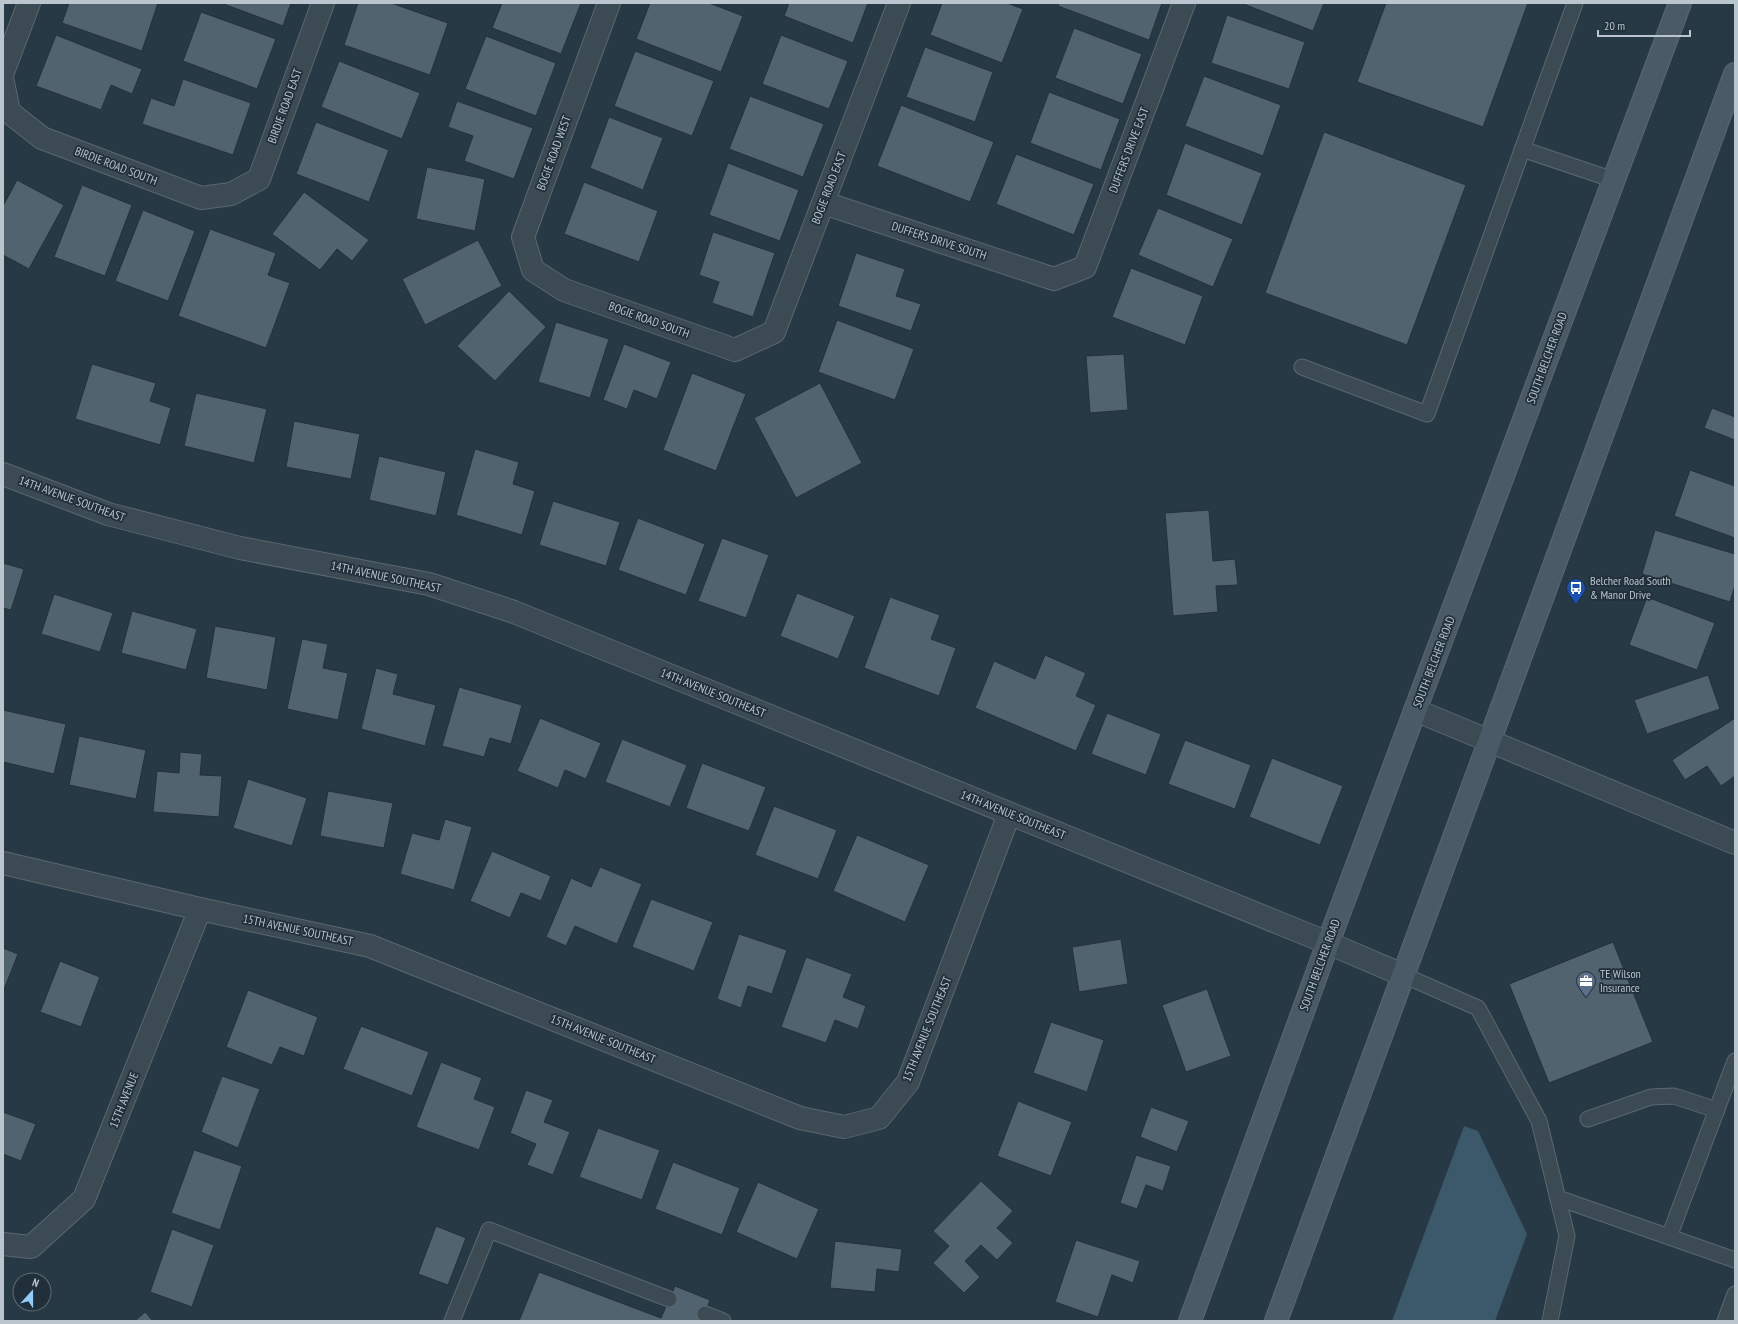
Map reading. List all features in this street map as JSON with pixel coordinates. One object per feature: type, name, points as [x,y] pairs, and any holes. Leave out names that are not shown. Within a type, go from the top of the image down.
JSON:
[{"type":"main road","name":"SOUTH BELCHER ROAD","points":[[1190,1321],[1328,943],[1680,3]]},
{"type":"main road","points":[[1276,1321],[1402,975],[1735,74]]},
{"type":"street","points":[[3,72],[29,3]]},
{"type":"street","name":"BIRDIE ROAD EAST","points":[[231,194],[258,179],[323,3]]},
{"type":"street","name":"BOGIE ROAD WEST","points":[[564,290],[533,270],[523,237],[609,3]]},
{"type":"street","name":"BOGIE ROAD EAST","points":[[734,350],[774,332],[899,3]]},
{"type":"street","name":"DUFFERS DRIVE EAST","points":[[1054,279],[1085,267],[1184,3]]},
{"type":"street","name":"BIRDIE ROAD SOUTH","points":[[3,82],[9,112],[42,138],[201,198],[231,194]]},
{"type":"street","name":"DUFFERS DRIVE SOUTH","points":[[824,203],[1054,279]]},
{"type":"street","name":"BOGIE ROAD SOUTH","points":[[564,290],[734,350]]},
{"type":"street","name":"14TH AVENUE SOUTHEAST","points":[[3,474],[108,514],[240,548],[429,584],[514,612],[1328,943],[1402,975]]},
{"type":"street","points":[[1415,710],[1735,844]]},
{"type":"street","name":"15TH AVENUE SOUTHEAST","points":[[3,863],[27,870],[370,946],[800,1118],[844,1127],[880,1118],[908,1082],[1010,814]]},
{"type":"street","name":"15TH AVENUE","points":[[3,1244],[31,1247],[84,1199],[200,909]]},
{"type":"lane","points":[[1302,367],[1427,414],[1575,3]]},
{"type":"lane","points":[[1522,149],[1614,180]]},
{"type":"lane","points":[[1402,975],[1478,1008],[1539,1121],[1567,1236],[1550,1321]]},
{"type":"lane","points":[[1669,1237],[1735,1062]]},
{"type":"lane","points":[[1588,1119],[1651,1097],[1674,1096],[1716,1110]]},
{"type":"lane","points":[[1558,1198],[1735,1260]]},
{"type":"lane","points":[[452,1321],[489,1230],[669,1299]]},
{"type":"lane","points":[[1725,1321],[1735,1294]]},
{"type":"lane","points":[[705,1314],[723,1321]]},
{"type":"water","points":[[1464,1126],[1478,1131],[1527,1234],[1495,1321],[1392,1321]]},
{"type":"building","points":[[69,3],[158,3],[142,51],[62,23]]},
{"type":"building","points":[[221,3],[291,3],[283,26]]},
{"type":"building","points":[[358,3],[391,3],[448,23],[430,75],[344,45]]},
{"type":"building","points":[[502,3],[581,3],[561,54],[492,28]]},
{"type":"building","points":[[650,3],[709,3],[743,16],[721,72],[636,39]]},
{"type":"building","points":[[789,3],[868,3],[853,43],[784,16]]},
{"type":"building","points":[[942,3],[1007,3],[1023,9],[1002,63],[930,35]]},
{"type":"building","points":[[1059,3],[1162,3],[1149,40],[1058,6]]},
{"type":"building","points":[[1241,3],[1324,3],[1313,31]]},
{"type":"building","points":[[1386,3],[1528,3],[1483,127],[1357,82]]},
{"type":"building","points":[[201,12],[276,39],[257,89],[183,61]]},
{"type":"building","points":[[1227,15],[1305,42],[1289,89],[1211,63]]},
{"type":"building","points":[[1074,28],[1142,54],[1123,104],[1055,78]]},
{"type":"building","points":[[56,35],[142,69],[132,94],[111,85],[101,110],[36,86]]},
{"type":"building","points":[[781,35],[848,61],[829,109],[762,84]]},
{"type":"building","points":[[486,36],[556,63],[536,116],[465,89]]},
{"type":"building","points":[[925,47],[993,72],[975,122],[906,97]]},
{"type":"building","points":[[635,51],[714,81],[692,136],[614,106]]},
{"type":"building","points":[[339,61],[420,93],[402,139],[321,107]]},
{"type":"building","points":[[1204,76],[1281,105],[1263,156],[1185,126]]},
{"type":"building","points":[[183,79],[251,103],[233,155],[142,124],[151,98],[174,106]]},
{"type":"building","points":[[1049,92],[1120,119],[1101,170],[1030,143]]},
{"type":"building","points":[[750,96],[824,124],[803,177],[729,149]]},
{"type":"building","points":[[457,101],[533,128],[514,179],[464,161],[473,136],[448,127]]},
{"type":"building","points":[[901,105],[994,142],[970,202],[877,166]]},
{"type":"building","points":[[609,117],[663,138],[643,190],[590,168]]},
{"type":"building","points":[[316,122],[389,150],[369,202],[296,174]]},
{"type":"building","points":[[1324,132],[1466,185],[1407,345],[1265,293]]},
{"type":"building","points":[[1185,143],[1262,173],[1242,225],[1166,195]]},
{"type":"building","points":[[1016,154],[1094,184],[1074,235],[996,204]]},
{"type":"building","points":[[728,163],[799,190],[780,241],[709,215]]},
{"type":"building","points":[[427,167],[485,179],[475,231],[416,219]]},
{"type":"building","points":[[17,180],[64,205],[29,269],[3,255],[3,206]]},
{"type":"building","points":[[584,182],[658,211],[639,262],[564,234]]},
{"type":"building","points":[[82,185],[132,205],[105,276],[54,257]]},
{"type":"building","points":[[304,192],[369,240],[352,261],[337,249],[320,270],[272,234]]},
{"type":"building","points":[[1158,208],[1233,239],[1213,287],[1138,255]]},
{"type":"building","points":[[143,210],[195,231],[168,301],[115,281]]},
{"type":"building","points":[[210,229],[276,253],[268,275],[290,283],[266,348],[178,316]]},
{"type":"building","points":[[713,232],[775,253],[753,317],[712,303],[719,282],[699,275]]},
{"type":"building","points":[[478,240],[502,286],[425,325],[402,279]]},
{"type":"building","points":[[856,253],[905,269],[896,296],[921,304],[911,331],[838,306]]},
{"type":"building","points":[[1131,268],[1203,296],[1185,345],[1112,317]]},
{"type":"building","points":[[509,291],[546,327],[495,381],[457,346]]},
{"type":"building","points":[[837,320],[914,349],[895,400],[818,372]]},
{"type":"building","points":[[556,322],[609,339],[590,398],[538,382]]},
{"type":"building","points":[[624,344],[671,362],[657,399],[634,390],[627,409],[603,400]]},
{"type":"building","points":[[1124,354],[1128,410],[1090,413],[1086,356]]},
{"type":"building","points":[[92,364],[156,383],[150,401],[171,408],[160,445],[75,419]]},
{"type":"building","points":[[692,373],[746,394],[716,471],[663,450]]},
{"type":"building","points":[[820,383],[862,463],[796,498],[754,418]]},
{"type":"building","points":[[196,393],[267,409],[254,463],[184,446]]},
{"type":"building","points":[[1712,408],[1735,417],[1735,440],[1704,428]]},
{"type":"building","points":[[294,421],[360,434],[351,479],[286,467]]},
{"type":"building","points":[[475,449],[519,462],[513,484],[535,491],[522,535],[456,515]]},
{"type":"building","points":[[379,456],[446,472],[436,516],[369,500]]},
{"type":"building","points":[[1690,470],[1735,486],[1735,538],[1674,516]]},
{"type":"building","points":[[553,501],[620,522],[606,566],[539,545]]},
{"type":"building","points":[[1209,510],[1213,561],[1235,559],[1238,585],[1216,586],[1218,612],[1173,616],[1165,513]]},
{"type":"building","points":[[638,518],[705,544],[686,595],[618,570]]},
{"type":"building","points":[[1655,530],[1735,554],[1735,585],[1730,602],[1642,574]]},
{"type":"building","points":[[722,538],[769,555],[746,618],[698,601]]},
{"type":"building","points":[[3,563],[24,569],[11,610],[3,608]]},
{"type":"building","points":[[797,593],[855,616],[838,659],[780,636]]},
{"type":"building","points":[[54,594],[113,613],[100,652],[41,634]]},
{"type":"building","points":[[890,597],[940,615],[931,639],[956,648],[939,696],[864,668]]},
{"type":"building","points":[[1647,597],[1715,623],[1697,670],[1629,645]]},
{"type":"building","points":[[132,611],[197,629],[186,670],[121,653]]},
{"type":"building","points":[[215,626],[276,637],[267,690],[206,678]]},
{"type":"building","points":[[302,639],[328,644],[323,668],[348,673],[338,720],[287,709]]},
{"type":"building","points":[[1045,655],[1086,673],[1076,696],[1096,705],[1076,751],[975,708],[994,661],[1035,679]]},
{"type":"building","points":[[376,668],[398,674],[393,694],[436,705],[425,746],[361,729]]},
{"type":"building","points":[[1708,675],[1720,709],[1647,734],[1634,700]]},
{"type":"building","points":[[459,687],[522,705],[511,744],[490,738],[484,757],[442,746]]},
{"type":"building","points":[[3,710],[66,724],[54,774],[3,762]]},
{"type":"building","points":[[1107,713],[1161,734],[1146,775],[1091,754]]},
{"type":"building","points":[[540,718],[601,743],[586,779],[565,770],[558,788],[517,771]]},
{"type":"building","points":[[1735,718],[1735,776],[1721,786],[1707,766],[1685,780],[1672,760]]},
{"type":"building","points":[[79,736],[146,750],[136,799],[69,785]]},
{"type":"building","points":[[622,739],[687,765],[670,807],[605,782]]},
{"type":"building","points":[[1185,740],[1251,765],[1235,809],[1168,784]]},
{"type":"building","points":[[180,752],[202,754],[200,775],[222,776],[219,817],[153,812],[157,771],[179,773]]},
{"type":"building","points":[[1272,758],[1343,786],[1320,845],[1249,817]]},
{"type":"building","points":[[702,763],[766,787],[749,831],[686,808]]},
{"type":"building","points":[[248,779],[307,798],[292,846],[233,828]]},
{"type":"building","points":[[328,791],[393,803],[384,848],[320,836]]},
{"type":"building","points":[[774,806],[837,830],[818,879],[755,855]]},
{"type":"building","points":[[445,819],[472,827],[454,890],[400,874],[412,833],[439,840]]},
{"type":"building","points":[[857,835],[929,865],[905,922],[833,891]]},
{"type":"building","points":[[492,851],[551,876],[541,901],[521,893],[510,918],[470,901]]},
{"type":"building","points":[[600,867],[642,884],[617,944],[575,926],[566,946],[546,937],[571,878],[591,887]]},
{"type":"building","points":[[651,899],[713,922],[694,971],[632,947]]},
{"type":"building","points":[[739,934],[787,950],[772,994],[748,986],[741,1008],[717,999]]},
{"type":"building","points":[[1121,939],[1128,984],[1079,992],[1072,947]]},
{"type":"building","points":[[1613,942],[1653,1042],[1549,1083],[1509,984]]},
{"type":"building","points":[[3,948],[18,954],[3,992]]},
{"type":"building","points":[[806,957],[852,974],[843,997],[866,1006],[858,1029],[835,1020],[826,1043],[781,1027]]},
{"type":"building","points":[[60,961],[100,977],[81,1027],[40,1012]]},
{"type":"building","points":[[1207,989],[1231,1056],[1186,1072],[1162,1005]]},
{"type":"building","points":[[248,990],[318,1017],[304,1056],[280,1047],[272,1065],[226,1047]]},
{"type":"building","points":[[1051,1022],[1104,1040],[1087,1092],[1033,1073]]},
{"type":"building","points":[[361,1026],[429,1052],[412,1096],[343,1069]]},
{"type":"building","points":[[441,1062],[482,1078],[474,1099],[495,1107],[479,1150],[416,1127]]},
{"type":"building","points":[[222,1076],[260,1089],[238,1148],[201,1132]]},
{"type":"building","points":[[526,1090],[553,1100],[544,1122],[570,1132],[553,1175],[527,1165],[536,1144],[510,1133]]},
{"type":"building","points":[[1018,1101],[1072,1122],[1051,1176],[997,1156]]},
{"type":"building","points":[[1151,1107],[1189,1121],[1177,1152],[1140,1137]]},
{"type":"building","points":[[3,1112],[36,1124],[21,1161],[3,1154]]},
{"type":"building","points":[[598,1128],[660,1150],[642,1200],[579,1177]]},
{"type":"building","points":[[194,1150],[242,1166],[220,1230],[171,1213]]},
{"type":"building","points":[[1136,1155],[1171,1166],[1163,1191],[1146,1185],[1137,1209],[1120,1203]]},
{"type":"building","points":[[673,1162],[740,1188],[722,1235],[655,1209]]},
{"type":"building","points":[[981,1181],[1013,1211],[997,1228],[1013,1243],[997,1260],[981,1245],[965,1261],[980,1277],[964,1293],[933,1263],[949,1246],[933,1231]]},
{"type":"building","points":[[758,1182],[819,1209],[797,1259],[736,1232]]},
{"type":"building","points":[[436,1226],[466,1238],[448,1285],[418,1274]]},
{"type":"building","points":[[172,1229],[214,1245],[192,1307],[150,1292]]},
{"type":"building","points":[[1076,1240],[1140,1261],[1133,1283],[1112,1275],[1098,1317],[1055,1302]]},
{"type":"building","points":[[835,1241],[902,1249],[899,1272],[877,1269],[875,1292],[830,1288]]},
{"type":"building","points":[[539,1272],[661,1318],[675,1286],[710,1300],[702,1321],[519,1321]]},
{"type":"building","points":[[145,1312],[153,1321],[135,1321]]},
{"type":"place","name":"Belcher Road South & Manor Drive","points":[[1576,605]]},
{"type":"place","name":"TE Wilson Insurance","points":[[1586,998]]}]
